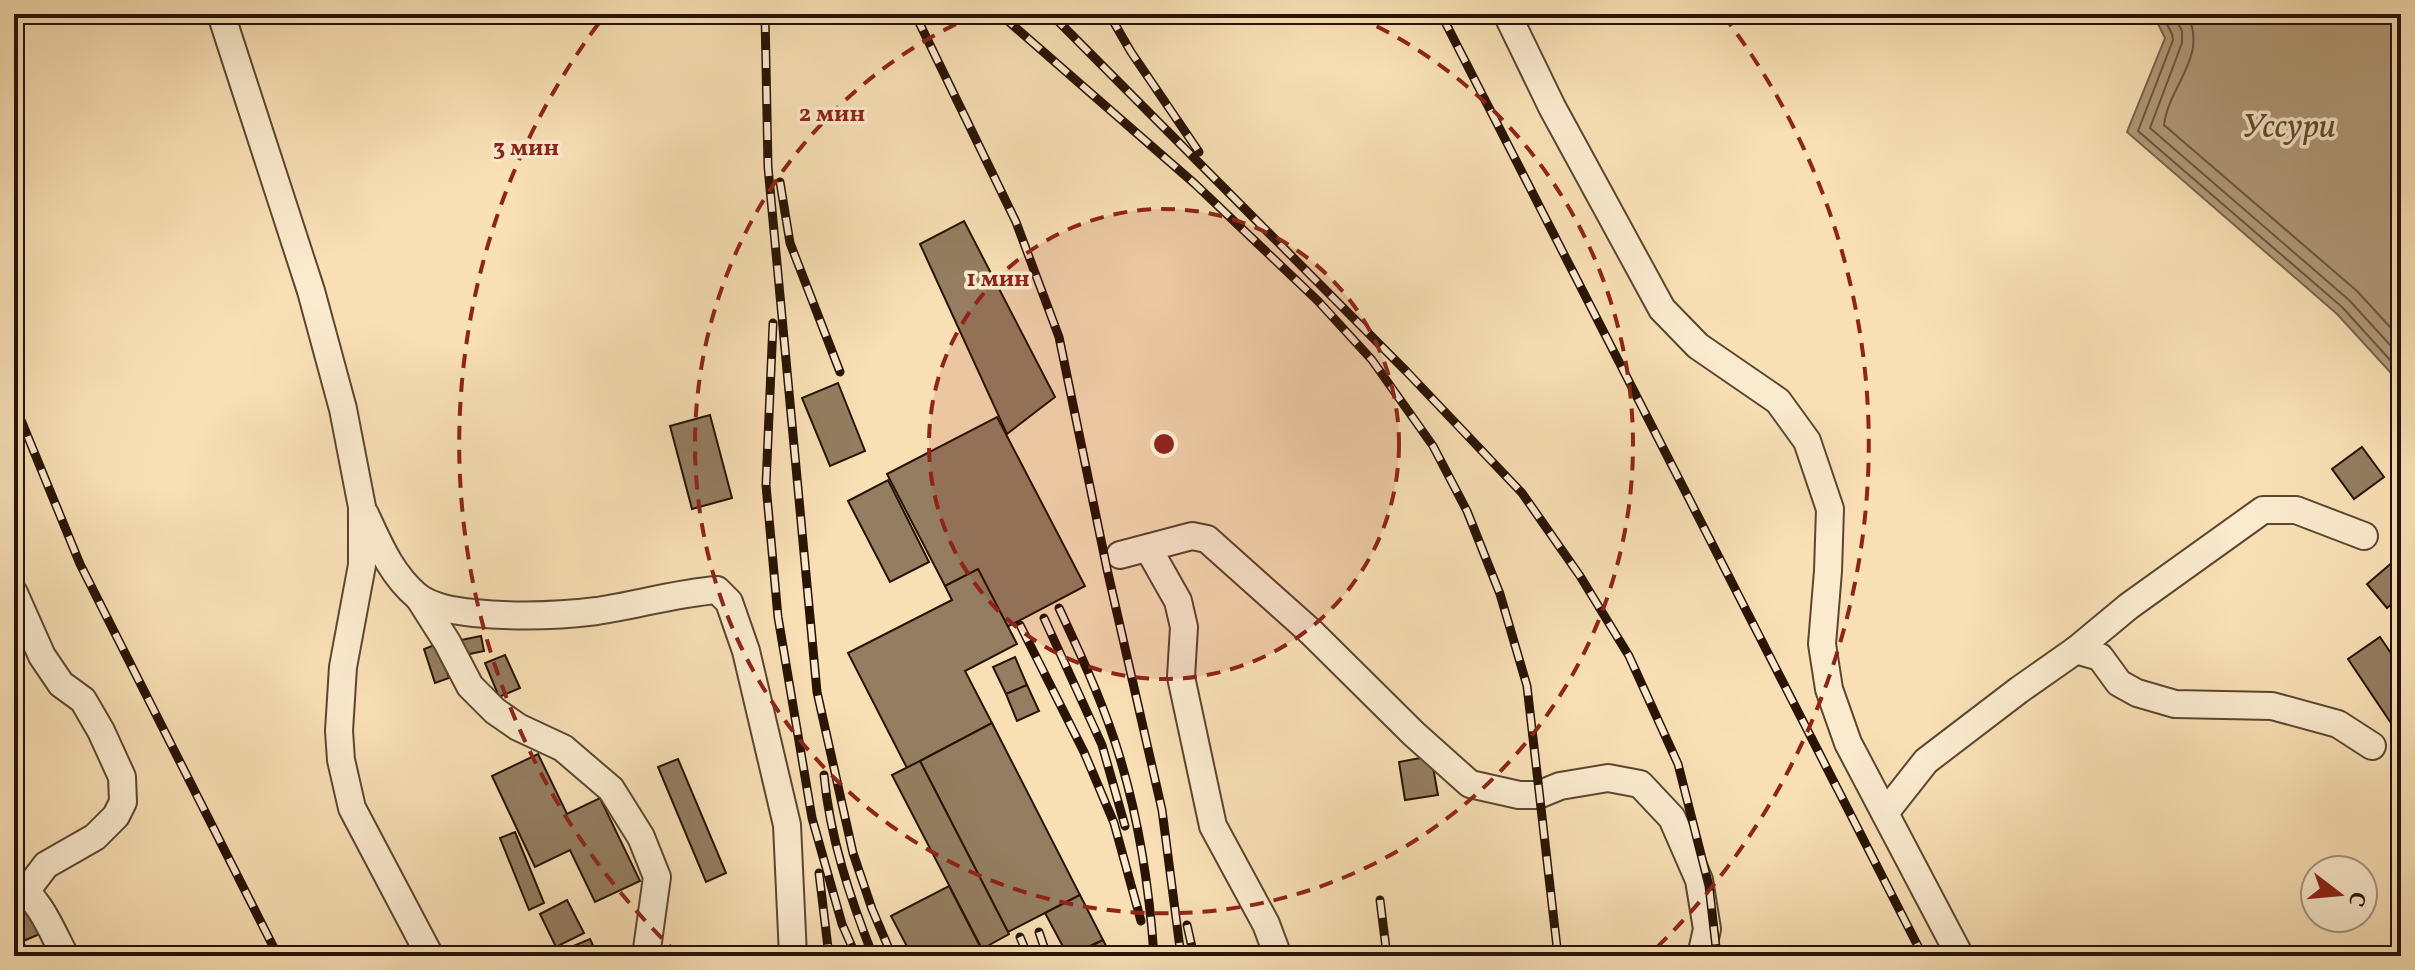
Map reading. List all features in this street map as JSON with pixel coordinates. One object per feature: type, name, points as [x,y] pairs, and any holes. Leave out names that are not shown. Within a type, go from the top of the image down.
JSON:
[{"type":"street","points":[[221,14],[311,291],[343,409],[362,507],[362,565],[343,667],[339,731],[341,760],[352,808],[430,956]]},
{"type":"street","points":[[1507,14],[1552,107],[1662,309],[1698,346],[1778,401],[1807,441],[1830,509],[1822,644],[1829,689],[1848,743],[1960,956]]},
{"type":"street","points":[[362,507],[393,572],[419,598],[470,686],[495,711],[518,727],[563,748],[611,789],[641,837],[657,877],[646,956]]},
{"type":"street","points":[[1885,813],[1926,761],[2076,650],[2129,606],[2263,510],[2296,510],[2364,536]]},
{"type":"street","points":[[1120,555],[1192,536],[1207,539],[1311,632],[1414,734],[1470,784],[1519,795],[1538,795],[1560,786],[1608,778],[1640,784],[1672,818],[1699,880],[1707,929],[1701,956]]},
{"type":"street","points":[[1148,548],[1178,601],[1184,627],[1181,677],[1213,826],[1266,924],[1278,956]]},
{"type":"street","points":[[419,598],[453,611],[561,614],[598,611],[717,590],[729,602],[746,651],[787,825],[793,956]]},
{"type":"street","points":[[14,593],[42,656],[61,684],[83,700],[122,777],[123,802],[116,816],[95,837],[46,865],[21,886],[43,912],[65,956]]},
{"type":"street","points":[[2076,650],[2100,657],[2119,683],[2137,693],[2175,704],[2272,706],[2338,724],[2372,746]]},
{"type":"water","name":"Уссури","points":[[2153,14],[2401,14],[2401,384],[2337,314],[2127,132],[2165,38]]},
{"type":"building","points":[[964,221],[1055,397],[1007,434],[920,244]]},
{"type":"building","points":[[838,383],[865,451],[830,466],[802,398]]},
{"type":"building","points":[[710,415],[732,498],[692,509],[670,426]]},
{"type":"building","points":[[997,417],[1085,586],[1007,627],[978,569],[945,586],[887,474]]},
{"type":"building","points":[[2362,447],[2384,477],[2354,499],[2332,469]]},
{"type":"building","points":[[888,480],[929,562],[890,582],[848,501]]},
{"type":"building","points":[[2401,555],[2401,596],[2387,608],[2367,584]]},
{"type":"building","points":[[978,569],[1017,644],[965,671],[992,723],[907,768],[848,653],[952,600],[945,586]]},
{"type":"building","points":[[481,636],[484,651],[460,656],[456,641]]},
{"type":"building","points":[[2380,637],[2401,668],[2401,738],[2348,659]]},
{"type":"building","points":[[437,644],[449,678],[435,683],[424,649]]},
{"type":"building","points":[[505,655],[520,688],[499,697],[485,663]]},
{"type":"building","points":[[1015,657],[1027,685],[1006,694],[993,667]]},
{"type":"building","points":[[1027,685],[1039,711],[1017,721],[1006,694]]},
{"type":"building","points":[[992,723],[1080,895],[1008,932],[920,761]]},
{"type":"building","points":[[538,754],[567,814],[600,798],[640,881],[595,902],[570,850],[535,867],[492,776]]},
{"type":"building","points":[[1431,756],[1438,795],[1405,800],[1399,762]]},
{"type":"building","points":[[678,759],[726,873],[706,882],[658,767]]},
{"type":"building","points":[[920,761],[1009,934],[982,949],[892,775]]},
{"type":"building","points":[[515,832],[544,903],[529,910],[500,838]]},
{"type":"building","points":[[949,886],[985,956],[912,956],[891,916]]},
{"type":"building","points":[[14,893],[42,933],[19,943],[14,931]]},
{"type":"building","points":[[1080,895],[1103,940],[1068,956],[1045,913]]},
{"type":"building","points":[[567,900],[584,933],[556,947],[540,914]]},
{"type":"building","points":[[590,939],[598,956],[561,956],[559,952]]},
{"type":"building","points":[[1103,940],[1111,956],[1089,956],[1085,949]]},
{"type":"railway","points":[[765,14],[768,167],[817,692],[853,853],[892,956]]},
{"type":"railway","points":[[915,14],[1016,222],[1059,337],[1107,569],[1162,810],[1181,956]]},
{"type":"railway","points":[[1000,14],[1195,184],[1318,301],[1372,360],[1433,446],[1467,511],[1500,594],[1527,686],[1558,956]]},
{"type":"railway","points":[[1051,14],[1406,371],[1522,493],[1580,576],[1629,656],[1678,764],[1709,886],[1717,956]]},
{"type":"railway","points":[[1109,14],[1199,152]]},
{"type":"railway","points":[[1441,14],[1923,956]]},
{"type":"railway","points":[[780,182],[790,243],[840,372]]},
{"type":"railway","points":[[773,323],[766,485],[778,617],[812,818],[842,924],[856,956]]},
{"type":"railway","points":[[14,403],[80,564],[278,956]]},
{"type":"railway","points":[[1059,608],[1095,689],[1122,765],[1141,846],[1154,956]]},
{"type":"railway","points":[[1044,618],[1102,745],[1125,826]]},
{"type":"railway","points":[[1020,625],[1084,752],[1114,823],[1141,921]]},
{"type":"railway","points":[[824,775],[842,867],[873,956]]},
{"type":"railway","points":[[819,873],[829,956]]},
{"type":"railway","points":[[1380,900],[1387,956]]},
{"type":"railway","points":[[1187,925],[1194,956]]},
{"type":"railway","points":[[1039,932],[1047,956]]},
{"type":"railway","points":[[1020,937],[1028,956]]}]
